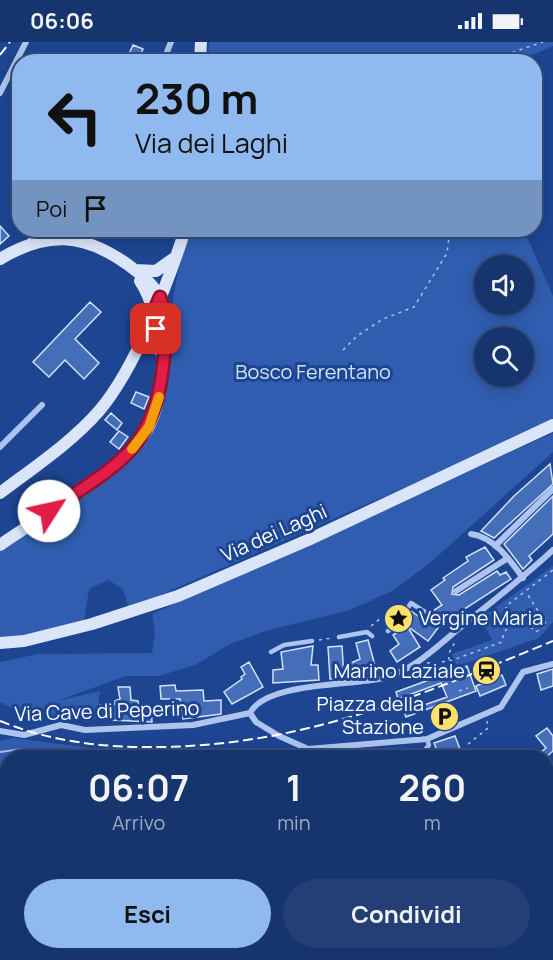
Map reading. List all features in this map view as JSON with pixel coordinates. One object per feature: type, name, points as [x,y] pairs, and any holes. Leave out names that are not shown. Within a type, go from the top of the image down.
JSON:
[{"type":"main road","points":[[0,493],[66,442],[97,413],[117,386],[154,311],[182,237]]},
{"type":"main road","points":[[0,259],[28,244],[49,239],[84,242],[106,250],[150,283],[160,297],[166,323]]},
{"type":"main road","points":[[132,268],[156,271],[173,258]]},
{"type":"main road","points":[[0,545],[104,473],[131,450],[152,418],[162,377],[173,258]]},
{"type":"main road","points":[[132,268],[154,311],[162,377]]},
{"type":"main road","points":[[140,282],[144,299],[143,334]]},
{"type":"main road","points":[[135,350],[148,342],[159,348]]},
{"type":"main road","name":"Via dei Laghi","points":[[0,643],[28,640],[92,624],[178,596],[308,540],[553,425]]},
{"type":"street","points":[[0,93],[12,69]]},
{"type":"street","points":[[28,244],[32,237]]},
{"type":"street","points":[[0,447],[42,405]]},
{"type":"street","points":[[495,546],[553,489]]},
{"type":"street","points":[[471,534],[480,535],[495,546],[508,558],[523,578]]},
{"type":"street","name":"Via Cave di Peperino","points":[[0,730],[24,735],[61,725],[91,730],[193,725],[250,713],[256,705],[276,693],[371,681],[394,674],[420,661],[523,578],[553,550]]},
{"type":"street","points":[[456,591],[508,558]]},
{"type":"street","points":[[250,713],[256,722],[279,736],[308,748],[427,739],[501,707],[523,672],[553,664]]},
{"type":"lane","points":[[388,631],[398,623],[411,603],[425,612]]},
{"type":"lane","points":[[339,637],[371,634]]},
{"type":"lane","points":[[272,652],[284,645],[312,641]]},
{"type":"lane","points":[[425,750],[429,745],[427,739]]},
{"type":"path","points":[[508,54],[543,42]]},
{"type":"path","points":[[343,350],[357,336],[383,319],[414,307],[447,253],[449,237]]},
{"type":"path","points":[[512,624],[505,608],[553,570]]},
{"type":"path","points":[[420,661],[429,663],[450,661],[501,642],[504,632],[512,624],[526,623],[536,632],[547,625],[526,592]]},
{"type":"path","points":[[371,634],[370,627],[381,618]]},
{"type":"path","points":[[312,641],[339,637]]},
{"type":"path","points":[[449,660],[449,653],[455,642]]},
{"type":"path","points":[[453,673],[461,670]]},
{"type":"path","points":[[459,691],[468,688]]},
{"type":"path","points":[[469,750],[467,745],[488,728],[487,720]]},
{"type":"green space","points":[[209,42],[553,42],[553,46],[534,54],[208,54]]},
{"type":"green space","name":"Bosco Ferentano","points":[[188,237],[527,237],[553,296],[553,422],[129,609],[123,589],[108,580],[89,589],[84,621],[21,639],[0,639],[0,548],[155,428],[165,401],[173,297],[182,252]]},
{"type":"green space","points":[[553,433],[553,452],[430,563],[392,591],[350,610],[269,630],[230,644],[195,665],[159,676],[126,676],[57,701],[100,691],[97,719],[44,715],[47,707],[34,712],[23,712],[0,702],[0,662],[38,654],[152,653],[155,632],[152,614]]},
{"type":"green space","points":[[553,566],[553,622],[539,638],[457,666],[452,654],[492,640],[481,618]]},
{"type":"green space","points":[[13,738],[106,750],[0,750],[0,741]]},
{"type":"building","points":[[133,45],[143,49],[141,54],[129,54]]},
{"type":"building","points":[[0,226],[9,236],[0,244]]},
{"type":"building","points":[[90,302],[101,312],[75,339],[99,363],[84,379],[65,360],[49,377],[33,362]]},
{"type":"building","points":[[136,392],[149,397],[144,409],[131,403]]},
{"type":"building","points":[[111,413],[122,423],[117,430],[105,420]]},
{"type":"building","points":[[119,431],[128,437],[119,449],[110,442]]},
{"type":"building","points":[[550,464],[553,484],[494,538],[481,531],[514,496]]},
{"type":"building","points":[[553,496],[553,534],[529,556],[532,560],[523,569],[504,544]]},
{"type":"building","points":[[485,547],[494,560],[453,587],[452,594],[459,595],[497,571],[500,575],[506,572],[511,579],[441,624],[428,641],[403,623],[411,611],[425,621],[431,612],[442,605],[431,590],[445,580],[443,578],[468,561],[466,557]]},
{"type":"building","points":[[407,626],[420,647],[397,662],[390,651],[399,644],[393,635]]},
{"type":"building","points":[[368,640],[376,669],[356,677],[351,663],[360,659],[356,643]]},
{"type":"building","points":[[313,646],[311,665],[318,665],[319,680],[273,683],[273,670],[283,669],[281,652]]},
{"type":"building","points":[[342,646],[344,678],[330,679],[328,647]]},
{"type":"building","points":[[249,662],[263,687],[232,704],[224,692],[242,679],[241,677],[245,674],[241,667]]},
{"type":"building","points":[[467,666],[476,691],[406,717],[404,712],[447,697],[441,683],[398,699],[396,692]]},
{"type":"building","points":[[553,669],[553,686],[541,690],[537,674]]},
{"type":"building","points":[[502,675],[506,685],[480,696],[476,686]]},
{"type":"building","points":[[175,685],[176,691],[203,690],[204,701],[221,700],[221,714],[183,719],[180,699],[161,699],[160,686]]},
{"type":"building","points":[[118,687],[130,687],[131,700],[138,701],[139,708],[151,706],[152,722],[111,720],[110,714],[101,715],[100,705],[115,704],[115,701],[120,699]]},
{"type":"building","points":[[389,719],[393,729],[377,736],[372,725]]},
{"type":"building","points":[[547,728],[553,736],[553,750],[544,750],[546,748],[536,736]]},
{"type":"building","points":[[455,736],[460,749],[437,750],[434,743]]},
{"type":"waterway","points":[[15,750],[22,749]]},
{"type":"railway","points":[[0,55],[10,42]]},
{"type":"railway","points":[[0,721],[59,739],[99,745],[160,747],[213,744],[264,737],[362,714],[409,698],[553,641]]},
{"type":"slow traffic","points":[[132,449],[149,427],[159,397]]},
{"type":"place","name":"Vergine Maria","points":[[398,618]]},
{"type":"place","name":"Marino Laziale","points":[[486,671]]},
{"type":"place","name":"Piazza della Stazione","points":[[445,716]]},
{"type":"route","points":[[49,511],[120,460],[149,427],[159,397],[165,347],[166,323],[160,297],[154,311],[156,329]]}]
